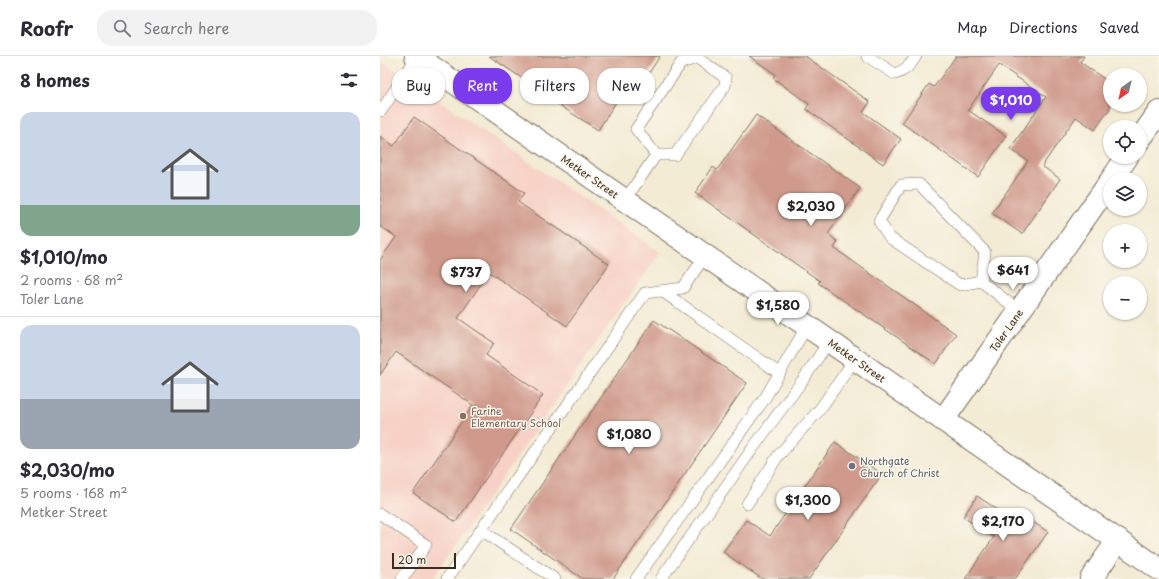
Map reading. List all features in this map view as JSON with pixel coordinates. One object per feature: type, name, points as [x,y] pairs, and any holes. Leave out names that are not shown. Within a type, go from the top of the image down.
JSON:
[{"type":"street","name":"Metker Street","points":[[417,56],[1159,569]]},
{"type":"street","points":[[1147,129],[1159,112]]},
{"type":"street","name":"Toler Lane","points":[[943,420],[1103,192]]},
{"type":"street","points":[[1090,579],[1118,540]]},
{"type":"lane","points":[[380,110],[381,111],[417,56]]},
{"type":"lane","points":[[867,56],[895,74],[902,72],[912,63],[916,56]]},
{"type":"lane","points":[[697,58],[726,78],[725,86],[674,155],[656,155],[636,129],[681,64],[697,58]]},
{"type":"lane","points":[[625,200],[656,155]]},
{"type":"lane","points":[[981,281],[986,252],[919,184],[901,185],[878,221],[890,238],[960,285],[981,281],[1019,311]]},
{"type":"lane","points":[[447,579],[645,293],[683,288],[705,256]]},
{"type":"lane","points":[[662,291],[779,374]]},
{"type":"lane","points":[[636,579],[765,398],[807,326]]},
{"type":"lane","points":[[661,579],[829,341]]},
{"type":"lane","points":[[747,504],[778,456],[820,409],[855,359]]},
{"type":"lane","points":[[380,514],[426,545],[402,579]]},
{"type":"lane","points":[[480,530],[555,579]]},
{"type":"shaded area","name":"Farine Elementary School","points":[[380,60],[392,68],[392,104],[444,104],[660,252],[432,579],[380,579]]},
{"type":"building","points":[[489,56],[660,56],[652,68],[597,68],[597,104],[615,104],[598,130],[557,104],[589,104],[589,68],[520,68],[520,77],[512,71],[512,68],[507,68]]},
{"type":"building","points":[[749,56],[805,56],[870,102],[863,112],[901,139],[883,164],[806,109],[809,104],[773,78],[775,74]]},
{"type":"building","points":[[956,56],[1084,56],[1080,62],[1103,78],[1103,112],[1107,112],[1095,130],[1076,117],[1042,166],[1060,179],[1022,234],[992,213],[1028,161],[1010,149],[1046,97],[999,65],[968,110],[1006,136],[978,177],[902,123],[929,84],[934,87]]},
{"type":"building","points":[[756,115],[860,188],[828,234],[838,242],[834,248],[956,334],[936,364],[818,283],[820,281],[695,193],[713,167],[717,170]]},
{"type":"building","points":[[414,117],[524,193],[518,202],[609,264],[567,326],[489,272],[458,318],[494,343],[486,355],[543,395],[456,522],[413,493],[473,405],[396,352],[380,375],[380,260],[396,237],[380,226],[380,136],[394,146]]},
{"type":"building","points":[[654,320],[747,383],[613,579],[583,579],[511,529]]},
{"type":"building","name":"Northgate Church of Christ","points":[[835,442],[882,474],[809,579],[762,579],[723,552],[746,520],[770,536]]},
{"type":"building","points":[[977,496],[1019,524],[1024,516],[1048,532],[1015,579],[965,579],[994,537],[963,517]]},
{"type":"place","name":"Farine Elementary School","points":[[463,416]]},
{"type":"place","name":"Northgate Church of Christ","points":[[852,466]]}]
